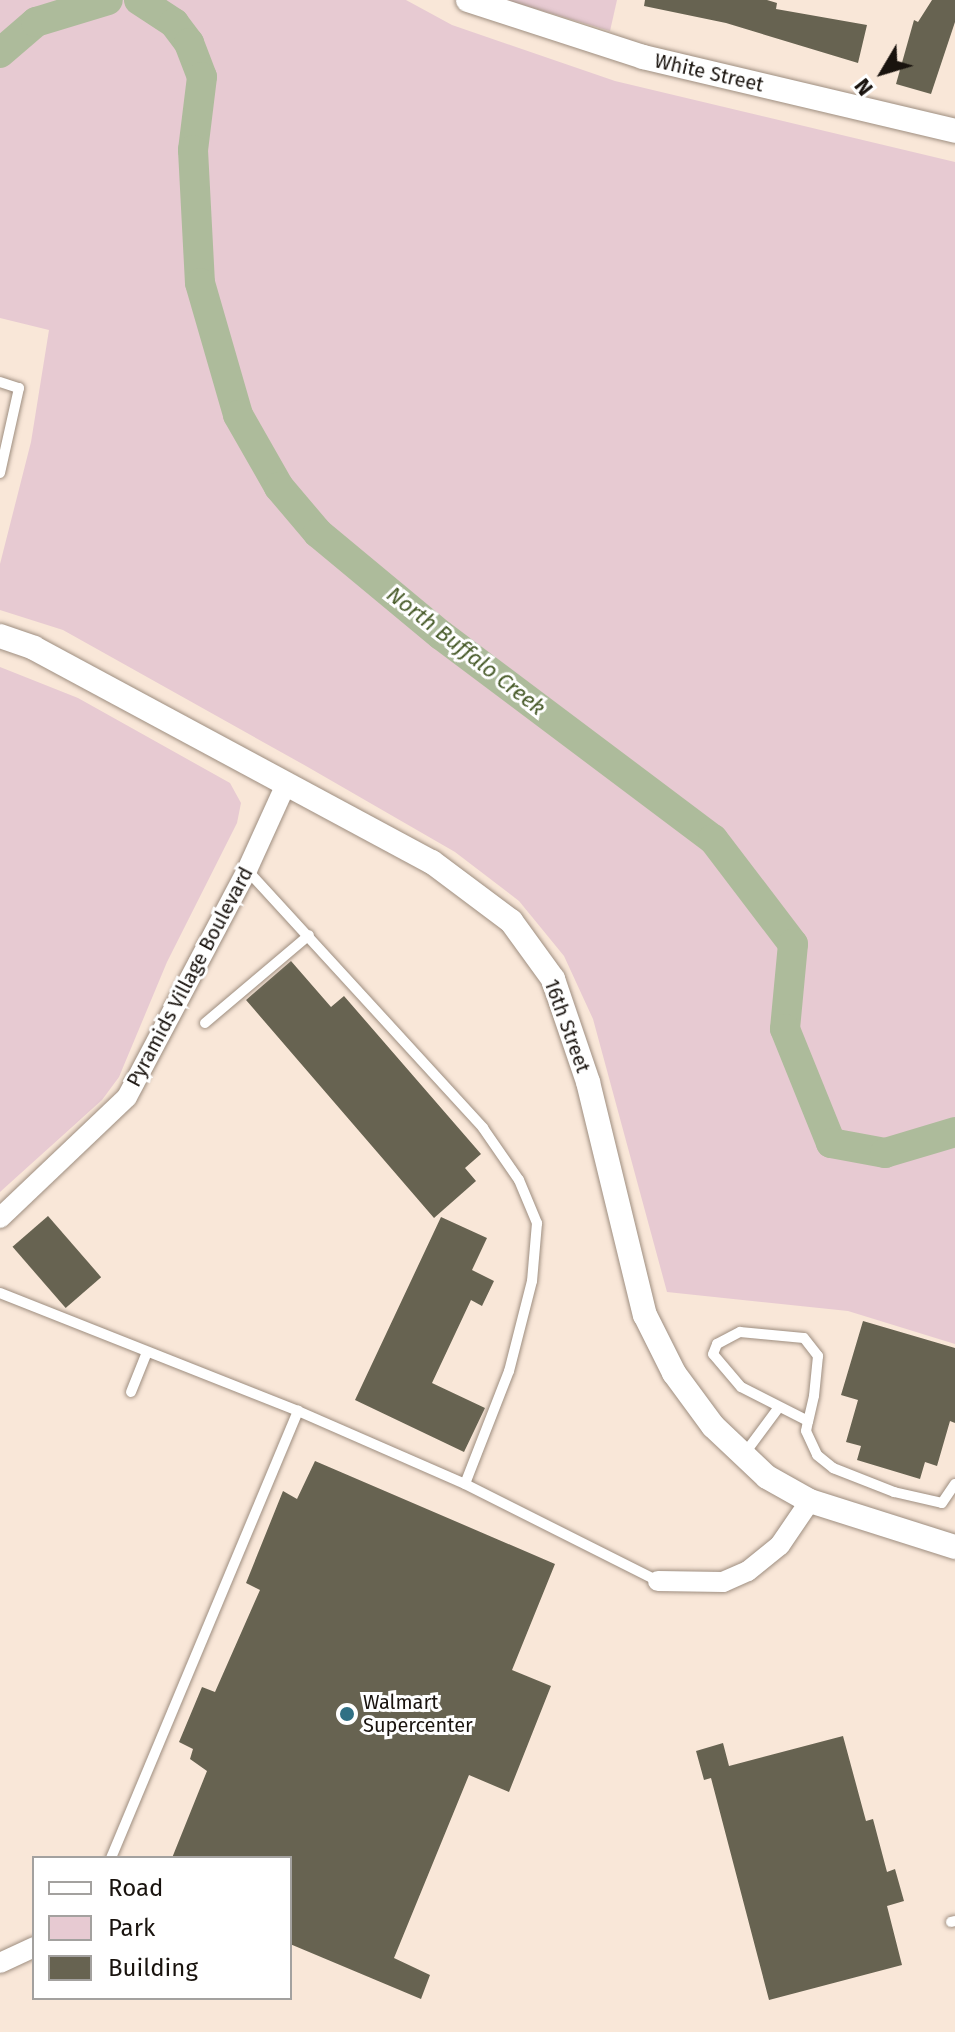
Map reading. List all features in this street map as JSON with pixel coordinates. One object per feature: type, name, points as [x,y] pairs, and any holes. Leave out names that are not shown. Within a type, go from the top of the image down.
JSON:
[{"type":"street","name":"White Street","points":[[468,0],[643,57],[955,131]]},
{"type":"street","name":"16th Street","points":[[0,636],[34,648],[432,862],[511,921],[553,979],[588,1082],[645,1315],[674,1373],[713,1426],[767,1477],[810,1501],[955,1547]]},
{"type":"street","name":"Pyramids Village Boulevard","points":[[0,1218],[127,1097],[247,870],[286,784]]},
{"type":"street","points":[[658,1581],[723,1582],[748,1571],[780,1545],[810,1501]]},
{"type":"street","points":[[0,1963],[32,1948]]},
{"type":"lane","points":[[0,382],[19,388],[0,473]]},
{"type":"lane","points":[[247,870],[483,1128],[519,1180],[537,1223],[532,1281],[509,1371],[465,1484]]},
{"type":"lane","points":[[205,1023],[309,935]]},
{"type":"lane","points":[[0,1293],[298,1411],[465,1484],[658,1581]]},
{"type":"lane","points":[[808,1421],[741,1387],[713,1354],[717,1344],[740,1332],[804,1338],[818,1356],[808,1421],[806,1431],[817,1455],[833,1468],[894,1492],[942,1503],[955,1484]]},
{"type":"lane","points":[[131,1392],[147,1352]]},
{"type":"lane","points":[[743,1455],[779,1407]]},
{"type":"lane","points":[[112,1856],[298,1411]]},
{"type":"green space","points":[[0,0],[406,0],[452,25],[615,81],[955,162],[955,1344],[848,1311],[667,1292],[593,1019],[564,956],[519,901],[455,852],[306,766],[63,630],[0,610],[0,564],[31,442],[49,330],[0,318]]},
{"type":"green space","points":[[506,0],[617,0],[610,31]]},
{"type":"green space","points":[[0,667],[78,698],[230,783],[241,803],[237,823],[167,962],[119,1077],[102,1100],[0,1192]]},
{"type":"building","points":[[645,0],[767,0],[777,3],[776,9],[867,25],[858,63],[726,23],[644,6]]},
{"type":"building","points":[[932,0],[955,0],[955,22],[931,94],[896,84],[914,20],[918,22]]},
{"type":"building","points":[[291,961],[331,1007],[344,996],[481,1154],[465,1168],[476,1181],[434,1218],[246,1000]]},
{"type":"building","points":[[48,1216],[101,1277],[66,1308],[13,1247]]},
{"type":"building","points":[[441,1217],[487,1238],[472,1270],[494,1281],[482,1306],[471,1300],[432,1383],[485,1408],[464,1452],[355,1400]]},
{"type":"building","points":[[863,1321],[955,1348],[955,1423],[950,1421],[937,1466],[925,1462],[920,1479],[857,1460],[861,1446],[846,1442],[858,1400],[841,1395]]},
{"type":"building","points":[[315,1461],[555,1564],[512,1670],[551,1686],[509,1792],[469,1775],[394,1958],[430,1975],[421,1999],[292,1945],[292,1856],[173,1856],[207,1771],[190,1759],[193,1749],[179,1742],[202,1687],[215,1692],[260,1590],[246,1583],[283,1491],[297,1499]]},
{"type":"building","points":[[843,1736],[866,1821],[873,1819],[887,1872],[895,1869],[904,1901],[887,1906],[902,1965],[769,2000],[711,1778],[704,1780],[696,1751],[723,1743],[729,1766]]},
{"type":"waterway","name":"North Buffalo Creek","points":[[0,53],[36,22],[108,0]]},
{"type":"waterway","name":"North Buffalo Creek","points":[[139,0],[174,23],[189,43],[202,77],[193,150],[200,283],[238,415],[279,487],[318,533],[441,635],[713,839],[793,944],[785,1029],[831,1143],[885,1153],[955,1132]]},
{"type":"place","name":"Walmart Supercenter","points":[[347,1714]]}]
